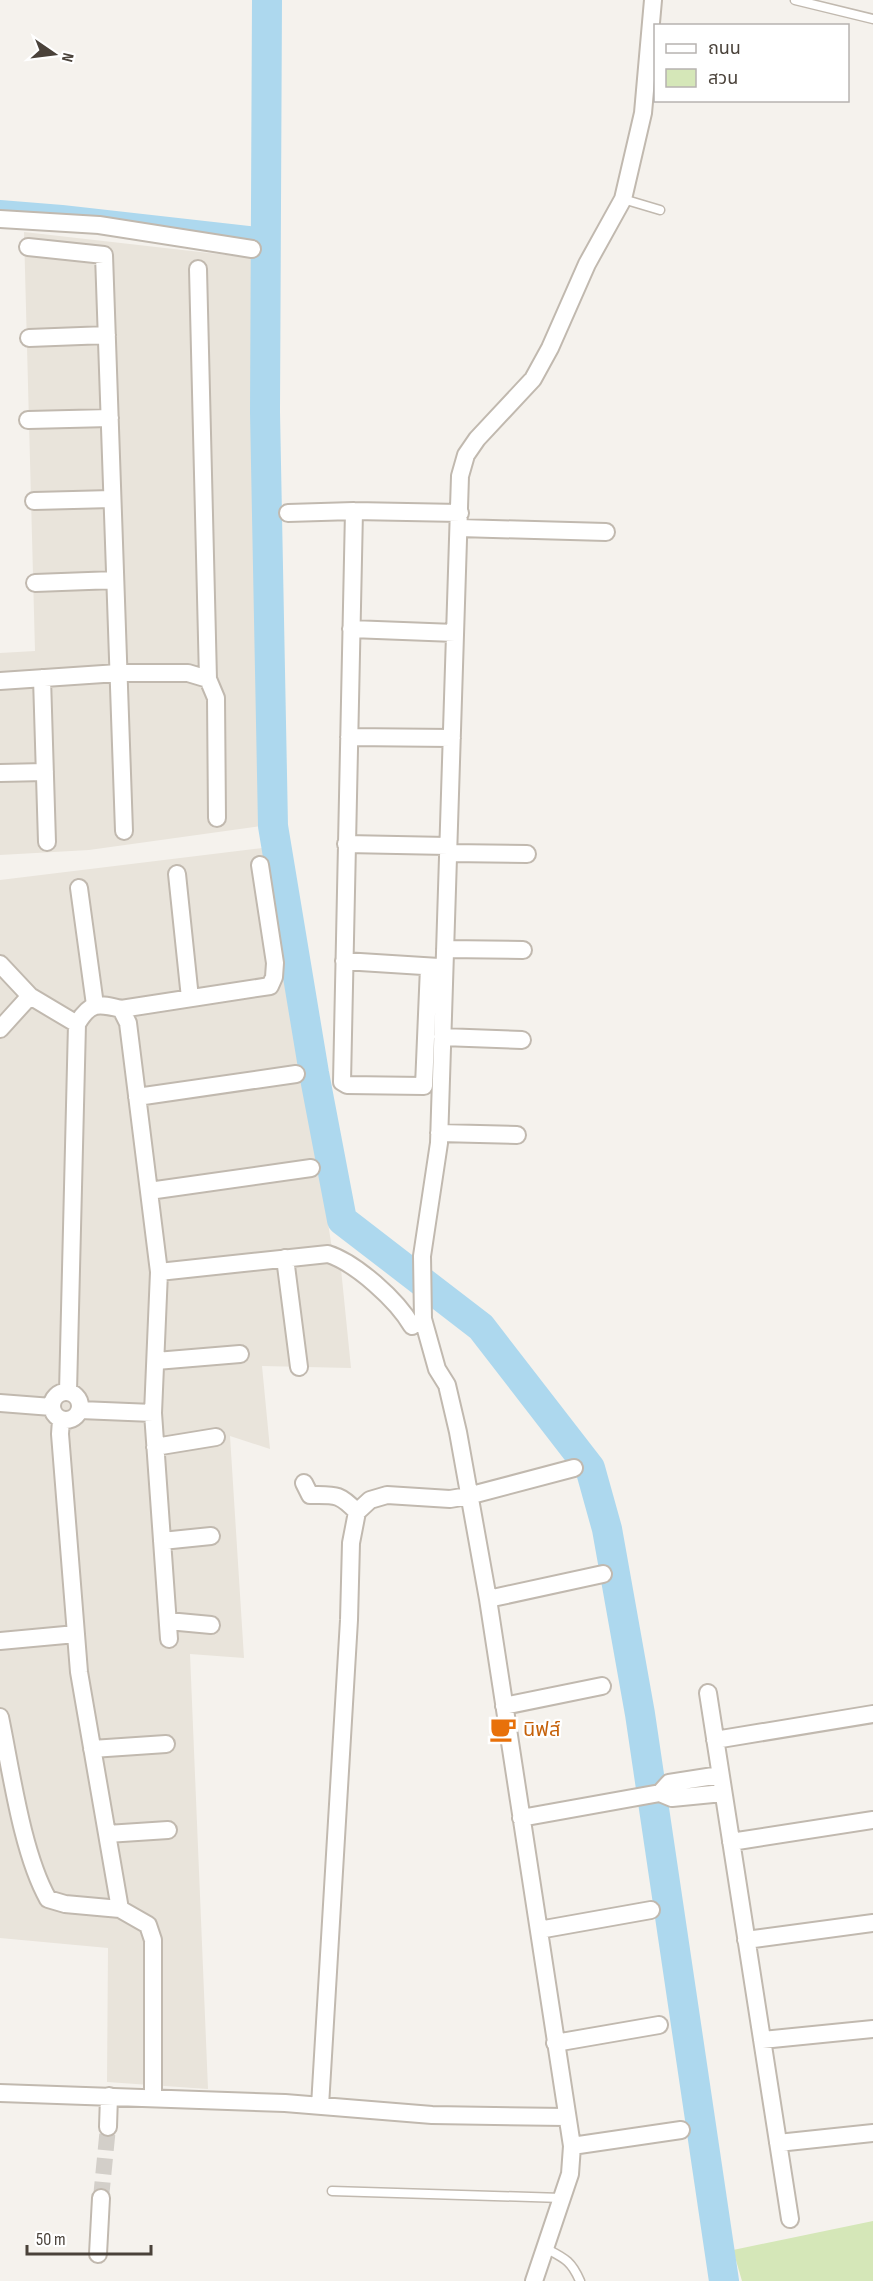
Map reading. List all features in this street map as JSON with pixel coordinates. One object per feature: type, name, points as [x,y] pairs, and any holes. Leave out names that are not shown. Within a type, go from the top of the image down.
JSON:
[{"type":"street","points":[[354,511],[342,1082],[347,1085],[424,1086],[437,967],[445,949],[460,476],[466,455],[477,439],[533,380],[550,348],[587,264],[623,199],[644,113],[652,59],[653,0]]},
{"type":"street","points":[[0,219],[99,225],[252,249]]},
{"type":"street","points":[[28,247],[104,255],[124,831]]},
{"type":"street","points":[[198,269],[208,679],[216,698],[217,818]]},
{"type":"street","points":[[29,338],[107,335]]},
{"type":"street","points":[[28,420],[110,418]]},
{"type":"street","points":[[34,501],[112,499]]},
{"type":"street","points":[[288,513],[354,511],[606,532]]},
{"type":"street","points":[[35,583],[115,580]]},
{"type":"street","points":[[351,629],[455,633]]},
{"type":"street","points":[[0,681],[118,673],[188,673],[208,679]]},
{"type":"street","points":[[42,678],[47,842]]},
{"type":"street","points":[[349,737],[452,738]]},
{"type":"street","points":[[0,773],[45,772]]},
{"type":"street","points":[[346,844],[527,854]]},
{"type":"street","points":[[68,1392],[77,1024],[84,1013],[95,1005],[102,1004],[120,1009],[270,986],[274,977],[275,963],[260,864]]},
{"type":"street","points":[[177,874],[190,998]]},
{"type":"street","points":[[79,888],[95,1005]]},
{"type":"street","points":[[445,949],[523,950]]},
{"type":"street","points":[[344,961],[437,967]]},
{"type":"street","points":[[0,964],[30,996],[77,1024]]},
{"type":"street","points":[[437,967],[442,1037],[439,1133],[422,1256],[418,1322],[437,1369],[447,1385],[458,1432],[488,1599],[572,2146],[570,2174],[534,2281]]},
{"type":"street","points":[[0,1029],[30,996]]},
{"type":"street","points":[[120,1009],[128,1023],[159,1272],[153,1413],[169,1639]]},
{"type":"street","points":[[442,1037],[522,1040]]},
{"type":"street","points":[[137,1097],[296,1074]]},
{"type":"street","points":[[439,1133],[517,1136]]},
{"type":"street","points":[[149,1191],[311,1168]]},
{"type":"street","points":[[159,1272],[328,1254],[340,1258],[377,1287],[405,1314],[418,1322]]},
{"type":"street","points":[[285,1258],[299,1367]]},
{"type":"street","points":[[156,1361],[240,1354]]},
{"type":"street","points":[[0,1403],[56,1413],[69,1421],[76,1417],[80,1410],[80,1402],[76,1395],[68,1392],[60,1393],[54,1399],[56,1413],[60,1434],[79,1672],[120,1909]]},
{"type":"street","points":[[80,1410],[153,1413]]},
{"type":"street","points":[[155,1447],[216,1437]]},
{"type":"street","points":[[320,2106],[349,1620],[351,1543],[357,1512],[370,1500],[387,1495],[450,1499],[574,1468]]},
{"type":"street","points":[[304,1483],[310,1495],[329,1493],[338,1496],[345,1499],[357,1512]]},
{"type":"street","points":[[162,1541],[211,1536]]},
{"type":"street","points":[[488,1599],[603,1574]]},
{"type":"street","points":[[168,1621],[211,1625]]},
{"type":"street","points":[[0,1641],[76,1634]]},
{"type":"street","points":[[504,1706],[602,1686]]},
{"type":"street","points":[[708,1693],[790,2219]]},
{"type":"street","points":[[715,1740],[873,1714]]},
{"type":"street","points":[[0,1717],[23,1827],[39,1884],[48,1899],[65,1904],[120,1909],[148,1925],[153,1940],[153,2098]]},
{"type":"street","points":[[92,1749],[165,1744]]},
{"type":"street","points":[[659,1793],[669,1783],[720,1775]]},
{"type":"street","points":[[521,1818],[659,1793],[672,1798],[723,1793]]},
{"type":"street","points":[[731,1842],[873,1820]]},
{"type":"street","points":[[107,1834],[168,1830]]},
{"type":"street","points":[[538,1930],[651,1910]]},
{"type":"street","points":[[746,1940],[873,1923]]},
{"type":"street","points":[[555,2043],[659,2025]]},
{"type":"street","points":[[762,2040],[873,2029]]},
{"type":"street","points":[[0,2093],[320,2106],[432,2115],[566,2117]]},
{"type":"street","points":[[108,2127],[109,2096]]},
{"type":"street","points":[[572,2146],[681,2130]]},
{"type":"street","points":[[778,2143],[873,2133]]},
{"type":"street","points":[[98,2254],[101,2198]]},
{"type":"lane","points":[[795,0],[873,19]]},
{"type":"lane","points":[[623,199],[660,210]]},
{"type":"lane","points":[[332,2191],[562,2198]]},
{"type":"lane","points":[[545,2248],[567,2260],[574,2267],[580,2281]]},
{"type":"shaded area","points":[[24,232],[253,258],[268,825],[89,850],[0,855],[0,653],[35,651]]},
{"type":"shaded area","points":[[271,847],[332,1249],[339,1249],[351,1368],[262,1366],[270,1449],[230,1436],[244,1658],[190,1654],[208,2089],[107,2082],[108,1948],[0,1938],[0,880]]},
{"type":"green space","points":[[873,2221],[873,2281],[742,2281],[733,2250]]},
{"type":"waterway","points":[[267,0],[265,412],[273,826],[314,1073],[342,1220],[481,1327],[590,1468],[607,1529],[640,1714],[724,2281]]},
{"type":"waterway","points":[[0,209],[266,237]]},
{"type":"tunnel","points":[[101,2198],[108,2127]]},
{"type":"place","name":"นิฟส์","points":[[503,1729]]}]
